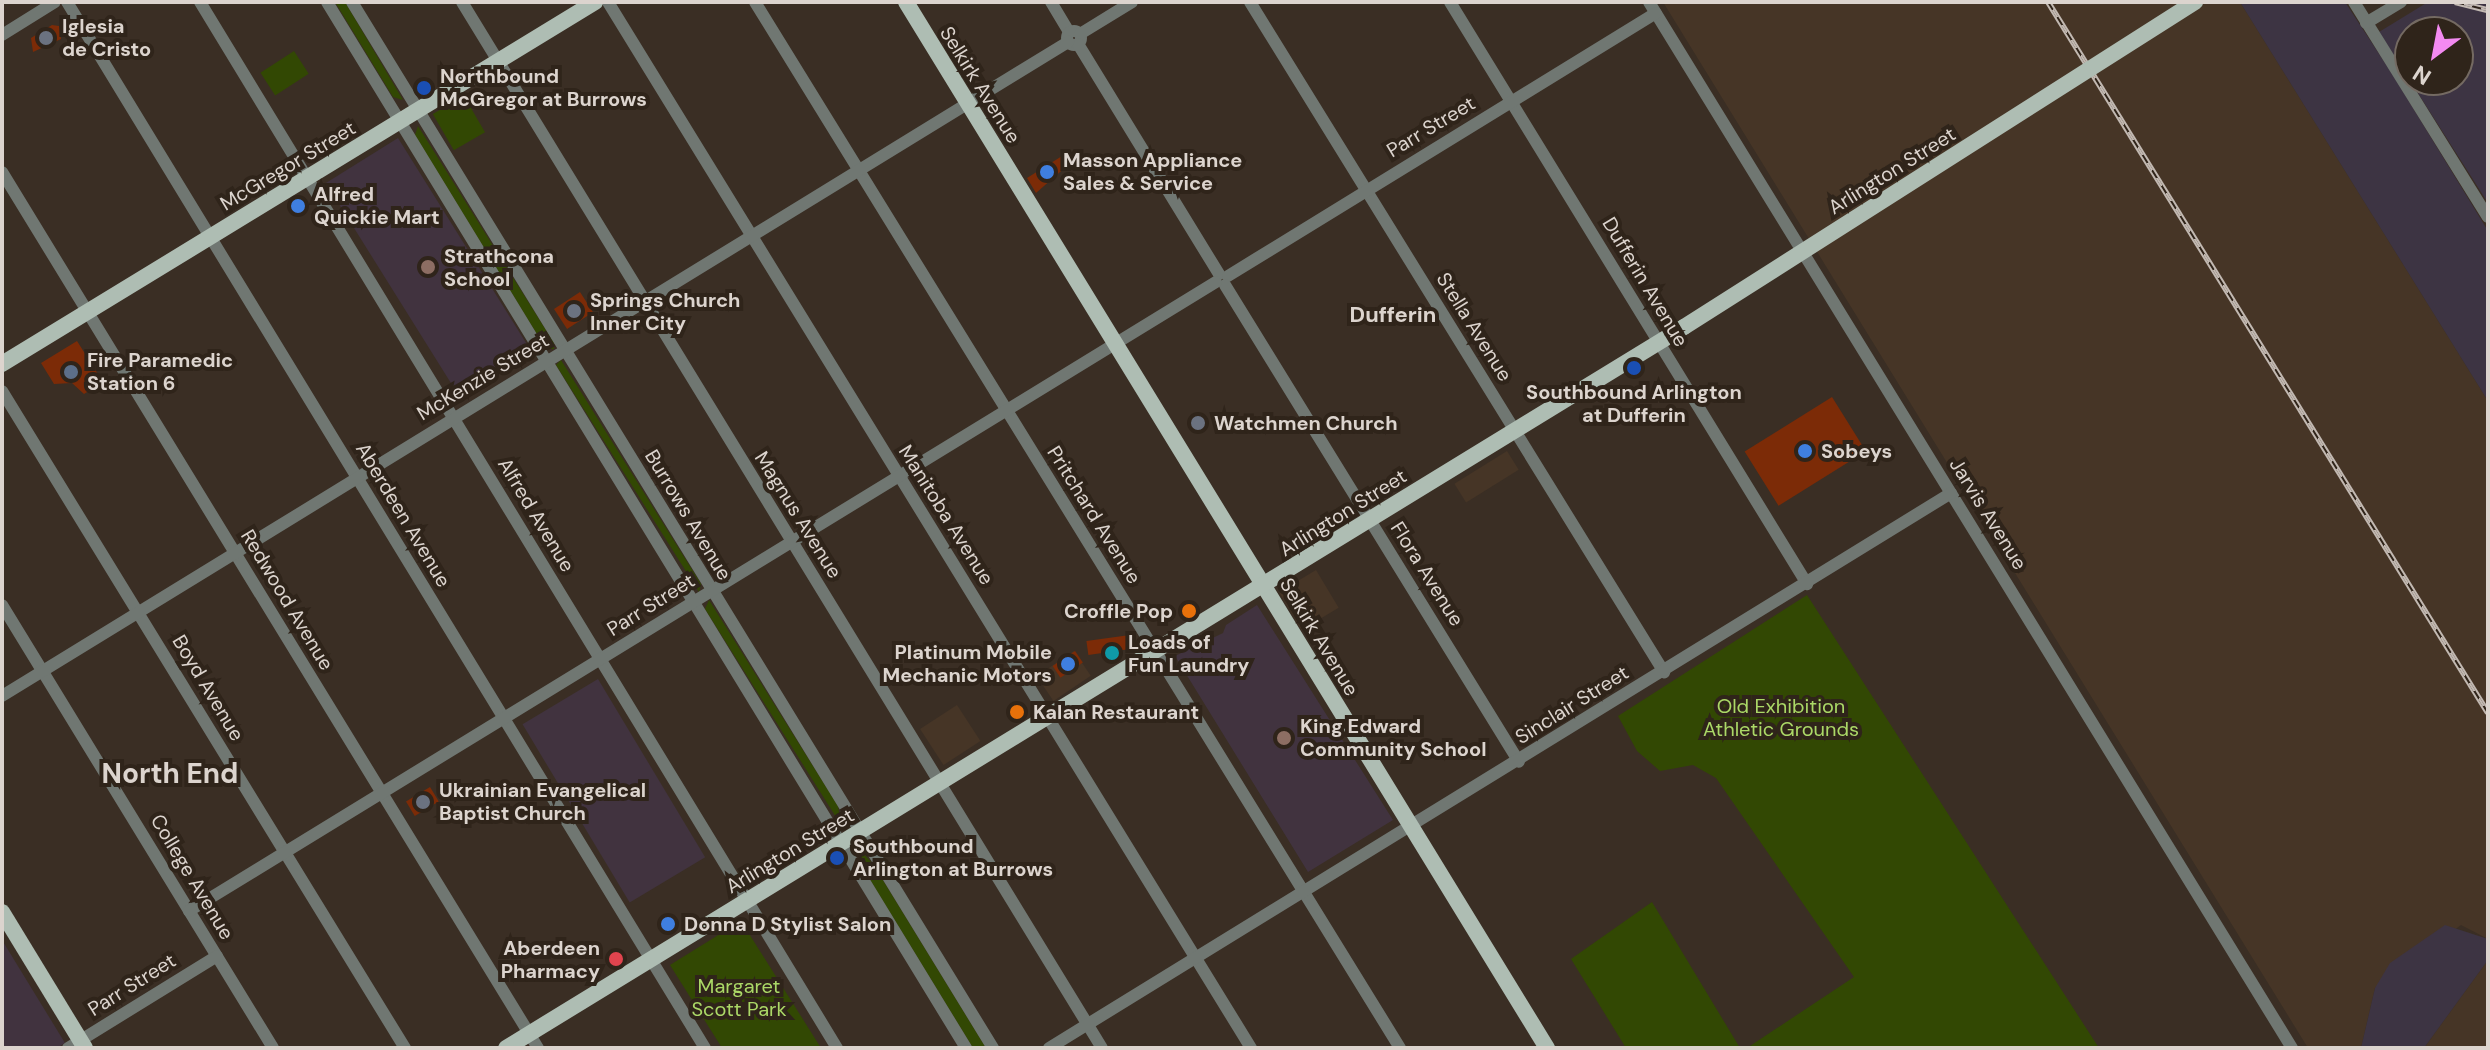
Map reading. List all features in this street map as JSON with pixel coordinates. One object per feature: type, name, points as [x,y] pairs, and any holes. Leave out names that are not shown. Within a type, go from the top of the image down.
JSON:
[{"type":"main road","name":"McGregor Street","points":[[2,364],[595,2]]},
{"type":"main road","name":"Selkirk Avenue","points":[[906,2],[1547,1048]]},
{"type":"main road","name":"Arlington Street","points":[[506,1048],[534,1041],[650,960],[1684,327],[2195,2]]},
{"type":"main road","points":[[2,912],[78,1045]]},
{"type":"street","points":[[2,35],[55,2]]},
{"type":"street","name":"Aberdeen Avenue","points":[[67,2],[705,1048]]},
{"type":"street","name":"Alfred Avenue","points":[[200,2],[837,1048]]},
{"type":"street","name":"Burrows Avenue","points":[[327,2],[966,1048]]},
{"type":"street","name":"Burrows Avenue","points":[[352,2],[993,1048]]},
{"type":"street","name":"Magnus Avenue","points":[[462,2],[1102,1048]]},
{"type":"street","name":"Manitoba Avenue","points":[[608,2],[1251,1048]]},
{"type":"street","name":"Pritchard Avenue","points":[[755,2],[1400,1048]]},
{"type":"street","name":"Flora Avenue","points":[[1051,2],[1519,762]]},
{"type":"street","name":"McKenzie Street","points":[[2,696],[1132,2]]},
{"type":"street","name":"Stella Avenue","points":[[1250,2],[1664,672]]},
{"type":"street","name":"Dufferin Avenue","points":[[1450,2],[1807,584]]},
{"type":"street","points":[[2354,2],[2488,217]]},
{"type":"street","points":[[2366,23],[2401,2]]},
{"type":"street","name":"Parr Street","points":[[189,911],[899,476],[1009,413],[1512,101],[1652,7]]},
{"type":"street","name":"Jarvis Avenue","points":[[1652,7],[2292,1048]]},
{"type":"street","name":"Redwood Avenue","points":[[2,172],[534,1041]]},
{"type":"street","name":"Boyd Avenue","points":[[2,391],[405,1048]]},
{"type":"street","name":"Sinclair Street","points":[[1049,1048],[1519,762],[1951,493]]},
{"type":"street","name":"College Avenue","points":[[2,605],[273,1048]]},
{"type":"street","name":"Parr Street","points":[[78,1045],[217,956]]},
{"type":"shaded area","points":[[1663,2],[2240,2],[2488,401],[2488,939],[2461,925],[2375,988],[2361,1048],[2308,1048]]},
{"type":"shaded area","points":[[2240,2],[2345,2],[2391,72],[2394,96],[2406,96],[2488,231],[2488,401]]},
{"type":"shaded area","points":[[2428,2],[2488,2],[2488,203],[2420,96],[2474,96],[2474,16],[2405,16]]},
{"type":"shaded area","points":[[2394,23],[2394,56],[2379,32]]},
{"type":"shaded area","name":"Strathcona School","points":[[398,138],[532,352],[459,397],[326,183]]},
{"type":"shaded area","points":[[1507,451],[1519,470],[1466,503],[1454,484]]},
{"type":"shaded area","points":[[1316,570],[1339,608],[1302,630],[1279,592]]},
{"type":"shaded area","name":"King Edward Community School","points":[[1257,605],[1393,820],[1308,872],[1175,656],[1223,633],[1226,625]]},
{"type":"shaded area","points":[[1074,651],[1091,676],[1053,701],[1037,676]]},
{"type":"shaded area","points":[[598,679],[705,857],[630,903],[523,724]]},
{"type":"shaded area","points":[[957,705],[980,741],[944,765],[920,729]]},
{"type":"shaded area","points":[[2445,925],[2488,939],[2488,960],[2424,1048],[2361,1048],[2375,988],[2390,963]]},
{"type":"shaded area","points":[[2,940],[65,1043],[57,1048],[2,1048]]},
{"type":"shaded area","points":[[2488,960],[2488,1048],[2424,1048]]},
{"type":"green space","points":[[335,2],[345,2],[403,100],[393,97]]},
{"type":"green space","points":[[294,51],[309,74],[275,95],[260,73]]},
{"type":"green space","points":[[464,96],[485,132],[454,150],[433,114]]},
{"type":"green space","points":[[418,126],[554,343],[554,349],[546,349],[415,135]]},
{"type":"green space","points":[[561,360],[701,584],[699,592],[556,365]]},
{"type":"green space","name":"Old Exhibition Athletic Grounds","points":[[1807,595],[2099,1048],[1747,1048],[1854,977],[1716,778],[1693,765],[1660,771],[1637,751],[1618,716]]},
{"type":"green space","points":[[709,600],[838,806],[841,825],[705,609]]},
{"type":"green space","points":[[860,850],[873,864],[986,1048],[973,1048],[864,870]]},
{"type":"green space","points":[[1652,902],[1740,1048],[1626,1048],[1571,959]]},
{"type":"green space","name":"Margaret Scott Park","points":[[741,921],[821,1048],[722,1048],[670,965]]},
{"type":"building","name":"Iglesia de Cristo","points":[[52,25],[59,26],[61,39],[33,52],[31,38]]},
{"type":"building","name":"Masson Appliance Sales & Service","points":[[1062,156],[1068,165],[1036,193],[1027,178]]},
{"type":"building","name":"Springs Church Inner City","points":[[580,292],[593,312],[567,329],[554,309]]},
{"type":"building","name":"Fire Paramedic Station 6","points":[[77,341],[103,382],[84,394],[72,383],[54,384],[41,363]]},
{"type":"building","name":"Sobeys","points":[[1832,397],[1866,451],[1779,506],[1745,452]]},
{"type":"building","points":[[1130,635],[1132,649],[1088,655],[1086,641]]},
{"type":"building","name":"Platinum Mobile Mechanic Motors","points":[[1075,651],[1083,663],[1060,678],[1053,666]]},
{"type":"building","name":"Ukrainian Evangelical Baptist Church","points":[[430,787],[439,802],[415,816],[406,801]]},
{"type":"railway","points":[[2048,2],[2488,713]]},
{"type":"railway","points":[[2455,2],[2488,10]]},
{"type":"place","name":"Iglesia de Cristo","points":[[46,38]]},
{"type":"place","name":"Northbound McGregor at Burrows","points":[[424,88]]},
{"type":"place","name":"Masson Appliance Sales & Service","points":[[1047,172]]},
{"type":"place","name":"Alfred Quickie Mart","points":[[298,206]]},
{"type":"place","name":"Strathcona School","points":[[428,267]]},
{"type":"place","name":"Springs Church Inner City","points":[[574,311]]},
{"type":"place","name":"Southbound Arlington at Dufferin","points":[[1634,368]]},
{"type":"place","name":"Fire Paramedic Station 6","points":[[71,372]]},
{"type":"place","name":"Watchmen Church","points":[[1198,423]]},
{"type":"place","name":"Sobeys","points":[[1805,451]]},
{"type":"place","name":"Croffle Pop","points":[[1189,611]]},
{"type":"place","name":"Loads of Fun Laundry","points":[[1112,653]]},
{"type":"place","name":"Platinum Mobile Mechanic Motors","points":[[1068,664]]},
{"type":"place","name":"Kalan Restaurant","points":[[1017,712]]},
{"type":"place","name":"King Edward Community School","points":[[1284,738]]},
{"type":"place","name":"Ukrainian Evangelical Baptist Church","points":[[423,802]]},
{"type":"place","name":"Southbound Arlington at Burrows","points":[[837,858]]},
{"type":"place","name":"Donna D Stylist Salon","points":[[668,924]]},
{"type":"place","name":"Aberdeen Pharmacy","points":[[616,959]]},
{"type":"district","name":"Dufferin","points":[[1393,315]]},
{"type":"district","name":"North End","points":[[170,774]]}]
